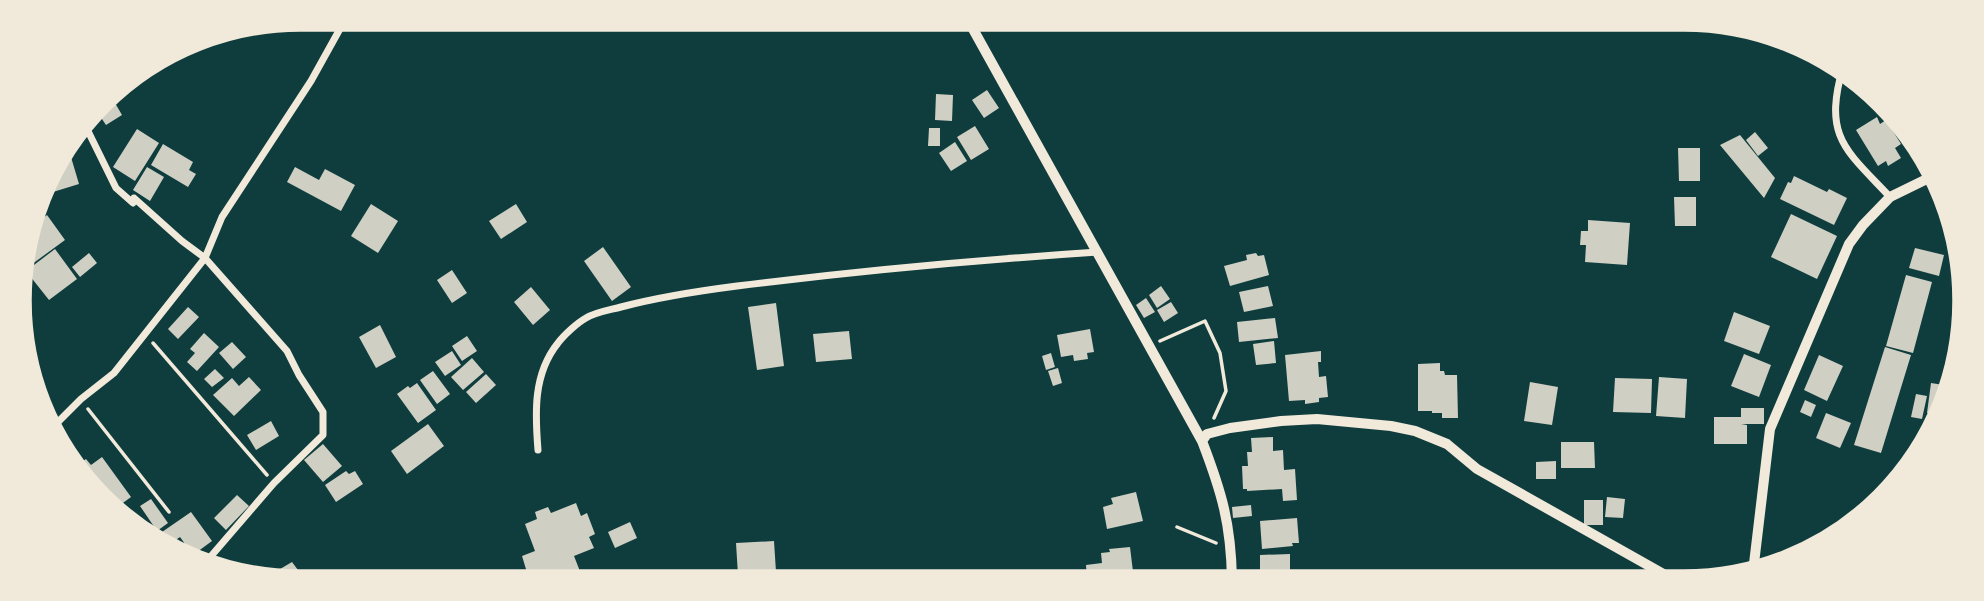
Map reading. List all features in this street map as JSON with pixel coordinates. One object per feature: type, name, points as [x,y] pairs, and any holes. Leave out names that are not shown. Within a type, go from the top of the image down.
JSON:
[{"type":"street","points":[[59,421],[81,399],[114,373],[205,258],[222,217],[311,81],[339,30]]},
{"type":"street","points":[[974,30],[1149,348],[1205,438],[1222,491],[1232,571]]},
{"type":"street","points":[[1840,80],[1834,117],[1839,135],[1848,152],[1890,197]]},
{"type":"street","points":[[89,133],[116,188],[133,204],[134,198],[205,258],[287,351],[323,412],[323,435],[274,483],[211,556]]},
{"type":"street","points":[[1754,562],[1770,429],[1849,244],[1890,197],[1925,180]]},
{"type":"street","points":[[538,450],[535,412],[537,387],[558,342],[585,318],[682,293],[958,261],[1098,252]]},
{"type":"street","points":[[1205,438],[1230,428],[1317,419],[1415,431],[1447,444],[1477,469],[1658,571]]},
{"type":"path","points":[[1149,348],[1205,321],[1220,353],[1226,391],[1205,438]]},
{"type":"path","points":[[145,333],[274,483]]},
{"type":"path","points":[[81,399],[169,512]]},
{"type":"path","points":[[1177,527],[1231,549]]},
{"type":"building","points":[[987,90],[999,108],[984,118],[972,100]]},
{"type":"building","points":[[936,94],[953,95],[952,121],[935,120]]},
{"type":"building","points":[[115,103],[122,115],[106,125],[101,118]]},
{"type":"building","points":[[1877,117],[1880,124],[1885,120],[1901,144],[1895,148],[1901,158],[1888,166],[1886,161],[1878,166],[1856,130]]},
{"type":"building","points":[[975,126],[989,149],[971,160],[957,137]]},
{"type":"building","points":[[929,128],[940,128],[940,146],[928,146]]},
{"type":"building","points":[[137,129],[159,143],[135,181],[113,167]]},
{"type":"building","points":[[1755,132],[1768,148],[1758,156],[1746,140]]},
{"type":"building","points":[[1740,135],[1775,178],[1764,198],[1720,145]]},
{"type":"building","points":[[955,142],[967,161],[951,171],[939,153]]},
{"type":"building","points":[[163,144],[193,162],[189,170],[196,174],[188,187],[151,165]]},
{"type":"building","points":[[1678,148],[1700,148],[1700,181],[1679,181]]},
{"type":"building","points":[[71,157],[79,184],[52,192]]},
{"type":"building","points":[[147,167],[164,177],[150,201],[133,190]]},
{"type":"building","points":[[295,167],[319,180],[325,169],[355,185],[341,211],[287,182]]},
{"type":"building","points":[[1794,176],[1827,192],[1829,189],[1847,198],[1834,225],[1780,199]]},
{"type":"building","points":[[1674,197],[1696,197],[1696,226],[1675,226]]},
{"type":"building","points":[[371,204],[398,221],[378,253],[351,236]]},
{"type":"building","points":[[516,204],[527,222],[501,239],[489,221]]},
{"type":"building","points":[[1791,214],[1837,236],[1817,279],[1771,257]]},
{"type":"building","points":[[47,215],[65,240],[32,264],[36,245],[37,247],[42,219]]},
{"type":"building","points":[[1588,220],[1630,223],[1627,265],[1585,262],[1586,245],[1580,245],[1581,231],[1588,231]]},
{"type":"building","points":[[603,247],[631,287],[612,301],[584,261]]},
{"type":"building","points":[[1915,248],[1944,255],[1939,276],[1909,268]]},
{"type":"building","points":[[55,249],[77,279],[49,300],[31,277],[32,267]]},
{"type":"building","points":[[89,253],[97,263],[80,277],[72,267]]},
{"type":"building","points":[[1256,253],[1258,256],[1264,255],[1269,275],[1230,286],[1224,266],[1247,260],[1246,255]]},
{"type":"building","points":[[452,270],[467,293],[452,303],[437,280]]},
{"type":"building","points":[[1906,275],[1932,282],[1913,353],[1886,346]]},
{"type":"building","points":[[1161,286],[1170,299],[1157,308],[1149,295]]},
{"type":"building","points":[[1268,286],[1273,306],[1244,312],[1239,292]]},
{"type":"building","points":[[531,287],[550,310],[533,325],[514,302]]},
{"type":"building","points":[[1146,298],[1155,312],[1144,318],[1136,305]]},
{"type":"building","points":[[1171,302],[1178,313],[1164,322],[1157,310]]},
{"type":"building","points":[[776,303],[784,366],[757,370],[748,307]]},
{"type":"building","points":[[188,307],[199,317],[178,339],[168,329]]},
{"type":"building","points":[[1734,312],[1770,326],[1759,354],[1724,341]]},
{"type":"building","points":[[1275,318],[1278,338],[1239,342],[1237,322]]},
{"type":"building","points":[[380,325],[396,357],[376,368],[359,337]]},
{"type":"building","points":[[1090,329],[1094,352],[1087,353],[1088,359],[1074,361],[1073,355],[1061,357],[1057,335]]},
{"type":"building","points":[[849,331],[852,359],[816,362],[813,334]]},
{"type":"building","points":[[204,333],[219,347],[197,371],[187,362],[195,353],[190,349]]},
{"type":"building","points":[[467,336],[477,351],[462,361],[452,346]]},
{"type":"building","points":[[1274,341],[1276,363],[1256,365],[1253,344]]},
{"type":"building","points":[[232,342],[246,357],[233,369],[219,353]]},
{"type":"building","points":[[1885,347],[1911,355],[1881,453],[1854,445]]},
{"type":"building","points":[[452,351],[461,365],[445,376],[435,362]]},
{"type":"building","points":[[1321,351],[1321,362],[1318,362],[1319,377],[1326,376],[1328,397],[1319,398],[1319,402],[1305,404],[1305,400],[1289,401],[1285,355]]},
{"type":"building","points":[[1051,353],[1055,367],[1046,370],[1042,356]]},
{"type":"building","points":[[1744,354],[1771,365],[1759,397],[1731,386]]},
{"type":"building","points":[[1819,355],[1843,366],[1827,401],[1804,390]]},
{"type":"building","points":[[472,358],[484,372],[463,390],[451,377]]},
{"type":"building","points":[[1440,363],[1440,371],[1444,371],[1445,375],[1457,375],[1458,418],[1442,418],[1442,413],[1418,411],[1418,364]]},
{"type":"building","points":[[1058,368],[1062,383],[1053,386],[1048,371]]},
{"type":"building","points":[[215,369],[224,378],[212,387],[204,379]]},
{"type":"building","points":[[433,371],[450,394],[437,404],[420,380]]},
{"type":"building","points":[[486,374],[496,385],[476,403],[466,392]]},
{"type":"building","points":[[249,377],[261,390],[234,416],[213,395],[232,378],[239,386]]},
{"type":"building","points":[[1659,377],[1687,379],[1685,418],[1656,416]]},
{"type":"building","points":[[1615,378],[1652,379],[1651,413],[1613,412]]},
{"type":"building","points":[[1530,382],[1558,387],[1552,425],[1524,421]]},
{"type":"building","points":[[417,383],[436,410],[418,423],[397,394]]},
{"type":"building","points":[[1931,383],[1941,385],[1934,404],[1927,413]]},
{"type":"building","points":[[1916,394],[1927,396],[1922,419],[1911,417]]},
{"type":"building","points":[[1805,400],[1816,405],[1811,417],[1800,412]]},
{"type":"building","points":[[1741,408],[1764,408],[1764,424],[1741,424],[1747,425],[1747,444],[1714,444],[1714,417],[1741,417]]},
{"type":"building","points":[[1826,413],[1851,423],[1840,448],[1816,438]]},
{"type":"building","points":[[271,421],[279,436],[256,450],[247,435]]},
{"type":"building","points":[[428,424],[444,446],[407,474],[391,451]]},
{"type":"building","points":[[1273,437],[1273,451],[1283,450],[1284,470],[1295,469],[1297,500],[1283,501],[1282,489],[1243,489],[1242,466],[1248,466],[1247,452],[1252,452],[1251,438]]},
{"type":"building","points":[[1561,442],[1594,442],[1595,468],[1561,468]]},
{"type":"building","points":[[323,444],[342,466],[323,482],[304,460]]},
{"type":"building","points":[[102,457],[131,497],[122,504],[83,461],[86,459],[91,465]]},
{"type":"building","points":[[1556,461],[1556,479],[1536,479],[1536,462]]},
{"type":"building","points":[[346,471],[349,474],[355,471],[363,484],[336,502],[325,485]]},
{"type":"building","points":[[1136,492],[1143,521],[1107,529],[1103,507],[1113,504],[1111,498]]},
{"type":"building","points":[[237,495],[249,506],[226,530],[214,518]]},
{"type":"building","points":[[1607,497],[1625,499],[1623,518],[1605,517]]},
{"type":"building","points":[[151,499],[168,523],[156,530],[140,506]]},
{"type":"building","points":[[1584,500],[1603,500],[1603,525],[1584,525]]},
{"type":"building","points":[[576,503],[581,516],[587,513],[595,534],[589,537],[594,548],[574,556],[580,571],[527,571],[522,556],[535,551],[525,524],[537,519],[535,512],[548,507],[551,513]]},
{"type":"building","points":[[1251,505],[1252,516],[1233,518],[1232,507]]},
{"type":"building","points":[[191,512],[212,541],[198,551],[186,546],[180,537],[175,540],[162,532]]},
{"type":"building","points":[[1297,518],[1299,543],[1262,549],[1260,521]]},
{"type":"building","points":[[630,522],[637,538],[615,548],[608,532]]},
{"type":"building","points":[[774,541],[776,571],[738,571],[736,543]]},
{"type":"building","points":[[1130,547],[1133,571],[1086,571],[1086,565],[1102,563],[1101,553],[1110,552],[1109,549]]},
{"type":"building","points":[[1290,554],[1290,571],[1249,571],[1260,570],[1260,555]]},
{"type":"building","points":[[292,562],[299,571],[283,571],[278,570]]}]
